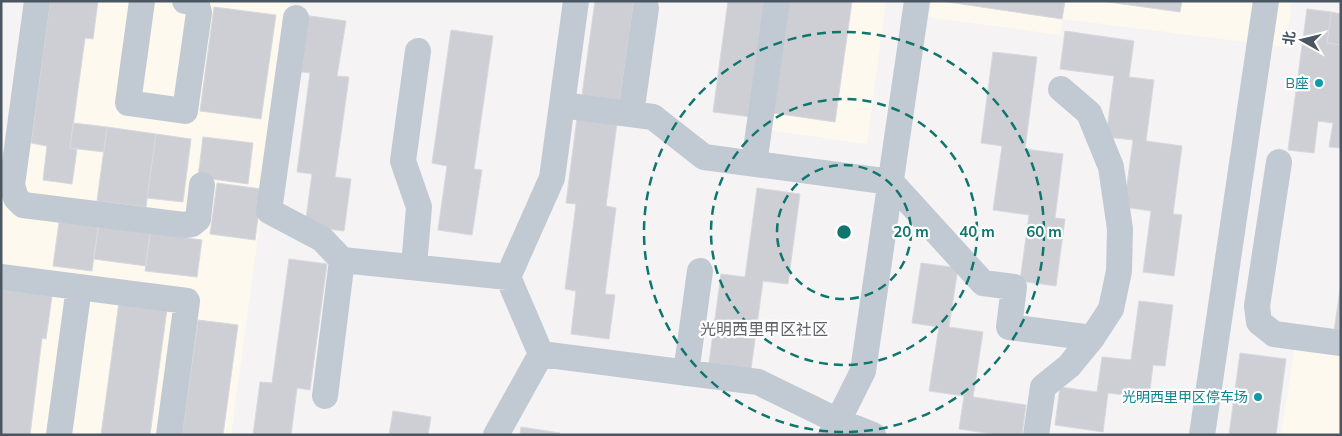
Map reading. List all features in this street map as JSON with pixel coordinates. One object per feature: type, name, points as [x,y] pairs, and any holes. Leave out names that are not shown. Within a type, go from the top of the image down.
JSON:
[{"type":"street","points":[[37,1],[10,141],[12,185],[16,198],[23,205],[184,226],[192,224],[198,219],[202,185]]},
{"type":"street","points":[[142,1],[128,103],[185,111],[198,13],[197,5],[185,1]]},
{"type":"street","points":[[541,354],[508,277],[552,178],[576,1]]},
{"type":"street","points":[[754,164],[777,1]]},
{"type":"street","points":[[835,428],[863,371],[917,1]]},
{"type":"street","points":[[1202,435],[1266,1]]},
{"type":"street","points":[[631,114],[646,8]]},
{"type":"street","points":[[296,18],[270,211],[322,239],[342,260],[508,277]]},
{"type":"street","points":[[414,266],[419,207],[403,160],[418,51]]},
{"type":"street","points":[[1036,435],[1044,387],[1069,366],[1092,338],[1111,309],[1119,271],[1120,228],[1111,167],[1089,113],[1061,89]]},
{"type":"street","points":[[562,105],[652,117],[704,157],[890,182],[983,283],[1014,287],[1009,327],[1092,338]]},
{"type":"street","points":[[1279,162],[1257,306],[1259,322],[1274,334],[1341,344]]},
{"type":"street","points":[[325,396],[342,260]]},
{"type":"street","points":[[686,373],[700,271]]},
{"type":"street","points":[[1,276],[187,301],[169,435]]},
{"type":"street","points":[[59,435],[79,287]]},
{"type":"street","points":[[541,354],[758,382],[835,428],[873,435]]},
{"type":"street","points":[[496,435],[541,354]]},
{"type":"shaded area","points":[[25,1],[290,1],[231,435],[1,435],[1,184]]},
{"type":"shaded area","points":[[780,1],[886,1],[867,144],[762,129]]},
{"type":"shaded area","points":[[931,1],[1292,1],[1285,47],[1063,19],[1060,35],[929,17]]},
{"type":"shaded area","points":[[1295,344],[1341,351],[1341,435],[1281,435]]},
{"type":"building","points":[[50,1],[98,1],[93,39],[85,38],[70,148],[77,149],[72,184],[43,180],[47,146],[31,143]]},
{"type":"building","points":[[595,1],[634,1],[620,100],[582,95]]},
{"type":"building","points":[[728,1],[768,1],[752,117],[713,112]]},
{"type":"building","points":[[788,1],[852,1],[835,122],[773,113]]},
{"type":"building","points":[[941,1],[1065,1],[1062,19]]},
{"type":"building","points":[[1101,1],[1182,1],[1180,12]]},
{"type":"building","points":[[214,7],[276,15],[261,119],[200,111]]},
{"type":"building","name":"B座","points":[[1307,9],[1331,12],[1327,43],[1341,45],[1341,148],[1329,147],[1333,123],[1318,121],[1314,153],[1288,150]]},
{"type":"building","points":[[1331,12],[1341,14],[1341,45],[1327,43]]},
{"type":"building","points":[[303,15],[346,21],[337,76],[349,77],[335,177],[351,179],[344,231],[305,226],[312,174],[297,172],[310,73],[295,71]]},
{"type":"building","points":[[451,30],[493,36],[474,169],[482,170],[472,235],[438,230],[447,166],[432,163]]},
{"type":"building","points":[[1065,31],[1134,41],[1129,77],[1154,80],[1146,141],[1182,146],[1173,214],[1182,215],[1174,276],[1143,272],[1151,211],[1124,207],[1133,140],[1106,137],[1114,76],[1060,69]]},
{"type":"building","points":[[993,52],[1037,57],[1025,149],[1063,154],[1055,218],[1065,219],[1056,286],[1020,281],[1029,215],[993,210],[1002,146],[981,143]]},
{"type":"building","points":[[577,118],[617,123],[606,206],[616,208],[605,294],[615,295],[609,339],[571,334],[576,291],[565,289],[576,204],[566,203]]},
{"type":"building","points":[[73,123],[107,127],[104,152],[70,148]]},
{"type":"building","points":[[107,127],[156,134],[146,207],[97,201]]},
{"type":"building","points":[[156,134],[191,139],[183,202],[147,198]]},
{"type":"building","points":[[203,137],[253,143],[248,184],[198,177]]},
{"type":"building","points":[[217,183],[262,189],[255,240],[210,234]]},
{"type":"building","points":[[757,188],[800,194],[788,284],[763,281],[751,369],[709,363],[721,274],[745,277]]},
{"type":"building","points":[[59,222],[98,227],[92,271],[53,266]]},
{"type":"building","points":[[98,227],[150,233],[146,266],[94,259]]},
{"type":"building","points":[[150,233],[202,240],[197,277],[145,271]]},
{"type":"building","points":[[289,259],[327,264],[310,390],[297,388],[291,435],[253,435],[260,382],[272,383]]},
{"type":"building","points":[[921,263],[958,268],[949,327],[983,332],[973,397],[1026,405],[1022,435],[999,435],[959,429],[964,396],[929,391],[939,327],[912,323]]},
{"type":"building","points":[[1341,283],[1341,339],[1333,338]]},
{"type":"building","points":[[1,290],[52,296],[46,339],[42,338],[30,435],[1,435]]},
{"type":"building","points":[[1139,301],[1173,305],[1165,366],[1153,365],[1149,398],[1108,393],[1103,432],[1055,425],[1060,387],[1097,392],[1102,357],[1131,360]]},
{"type":"building","points":[[119,302],[167,309],[150,435],[101,435]]},
{"type":"building","points":[[198,320],[238,325],[223,435],[182,435]]},
{"type":"building","name":"光明西里甲区停车场","points":[[1240,353],[1286,359],[1276,435],[1229,435]]},
{"type":"building","points":[[393,411],[431,417],[428,435],[389,435]]},
{"type":"building","points":[[521,427],[560,433],[559,435],[520,435]]},
{"type":"place","name":"B座","points":[[1319,83]]},
{"type":"place","name":"光明西里甲区停车场","points":[[1258,397]]},
{"type":"district","name":"光明西里甲区社区","points":[[764,329]]}]
